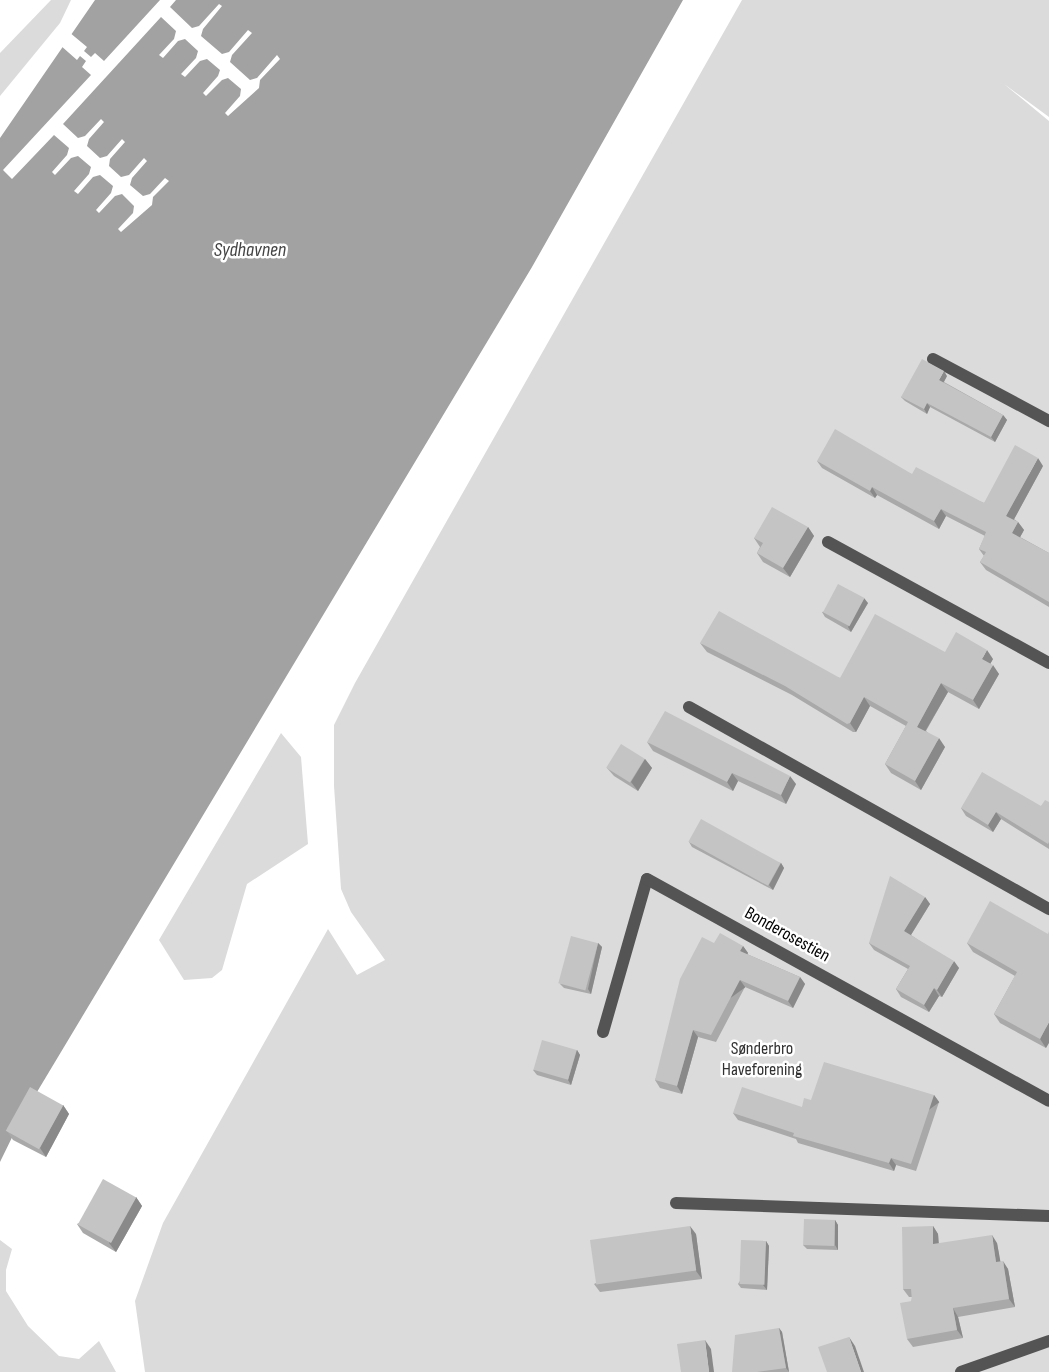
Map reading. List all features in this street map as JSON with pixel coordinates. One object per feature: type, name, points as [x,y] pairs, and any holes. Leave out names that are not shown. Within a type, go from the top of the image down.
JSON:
[{"type":"lane","points":[[933,359],[1049,422]]},
{"type":"lane","points":[[828,542],[1049,663]]},
{"type":"lane","points":[[689,707],[1049,909]]},
{"type":"lane","name":"Bonderosestien","points":[[603,1032],[647,879],[1049,1101]]},
{"type":"lane","points":[[676,1203],[1049,1216]]},
{"type":"lane","points":[[961,1372],[1049,1341]]},
{"type":"green space","points":[[51,0],[71,0],[60,23],[0,96],[0,53]]},
{"type":"green space","name":"Sønderbro Haveforening","points":[[742,0],[1049,0],[1049,117],[1004,84],[1049,121],[1049,1372],[145,1372],[135,1301],[163,1223],[328,929],[357,975],[385,960],[351,912],[341,889],[334,786],[334,725],[355,683]]},
{"type":"green space","points":[[281,733],[301,757],[308,844],[247,884],[222,970],[212,978],[184,980],[159,940]]},
{"type":"green space","points":[[0,1240],[12,1249],[6,1270],[6,1291],[28,1326],[59,1356],[79,1359],[99,1341],[116,1372],[0,1372]]},
{"type":"water","name":"Sydhavnen","points":[[95,0],[683,0],[532,267],[22,1117],[0,1162],[0,138]]},
{"type":"pier","points":[[160,0],[176,0],[170,7],[192,28],[199,26],[219,4],[222,6],[203,29],[201,36],[222,54],[229,52],[248,30],[252,33],[232,55],[230,62],[250,80],[257,78],[277,55],[280,59],[260,80],[259,88],[228,116],[225,113],[240,96],[241,89],[228,78],[222,80],[206,96],[203,93],[218,76],[220,70],[207,59],[200,61],[185,77],[181,74],[196,58],[198,51],[185,39],[178,41],[163,58],[159,55],[174,39],[176,31],[161,17],[63,124],[78,138],[85,136],[101,119],[104,122],[89,139],[87,146],[100,158],[107,156],[122,139],[125,142],[110,159],[109,166],[121,177],[129,175],[144,158],[147,161],[132,178],[130,185],[143,196],[150,194],[165,178],[169,181],[153,197],[152,205],[121,232],[118,229],[133,213],[134,206],[122,194],[115,196],[99,213],[96,210],[111,193],[113,186],[100,175],[93,177],[78,194],[74,191],[89,174],[91,167],[78,156],[71,158],[55,175],[52,172],[67,155],[69,148],[54,135],[12,179],[3,170],[91,75],[82,67],[86,61],[80,56],[77,60],[60,45],[69,32],[87,47],[84,51],[91,57],[95,53],[104,61]]},
{"type":"building","points":[[922,359],[944,371],[939,380],[1003,415],[991,437],[927,403],[924,409],[901,397]]},
{"type":"building","points":[[835,429],[912,474],[916,467],[984,503],[1015,445],[1038,458],[1006,516],[1018,522],[1012,533],[1049,553],[1049,602],[980,562],[986,552],[979,549],[986,532],[941,509],[934,521],[872,487],[870,491],[817,461]]},
{"type":"building","points":[[772,507],[808,527],[783,568],[757,553],[763,543],[754,538]]},
{"type":"building","points":[[838,584],[864,598],[849,626],[823,612]]},
{"type":"building","points":[[719,611],[840,678],[875,614],[945,652],[956,632],[987,650],[982,659],[993,665],[973,700],[941,683],[917,727],[939,738],[915,781],[885,764],[908,722],[864,697],[850,723],[847,724],[785,686],[700,643]]},
{"type":"building","points":[[665,711],[790,776],[781,795],[732,773],[727,782],[647,742]]},
{"type":"building","points":[[621,744],[645,759],[630,783],[606,768]]},
{"type":"building","points":[[982,772],[1041,806],[1045,800],[1049,802],[1048,844],[996,812],[988,825],[961,808]]},
{"type":"building","points":[[701,819],[781,863],[768,886],[688,842]]},
{"type":"building","points":[[890,876],[925,897],[904,931],[954,961],[937,990],[934,988],[924,1005],[896,989],[910,966],[869,943]]},
{"type":"building","points":[[990,901],[1048,934],[1049,931],[1049,1022],[1040,1039],[994,1014],[1017,972],[967,943]]},
{"type":"building","points":[[720,933],[743,946],[740,951],[800,977],[788,1001],[740,980],[711,1035],[693,1030],[677,1086],[655,1080],[680,979],[702,937],[714,943]]},
{"type":"building","points":[[571,936],[598,943],[585,991],[558,983]]},
{"type":"building","points":[[542,1040],[577,1050],[568,1080],[533,1070]]},
{"type":"building","points":[[824,1062],[934,1095],[911,1164],[891,1158],[889,1163],[793,1136],[794,1133],[733,1113],[742,1087],[802,1107],[804,1098],[811,1100]]},
{"type":"building","points":[[30,1087],[63,1105],[39,1149],[6,1131]]},
{"type":"building","points":[[103,1179],[136,1197],[111,1243],[78,1224]]},
{"type":"building","points":[[804,1219],[835,1220],[834,1246],[803,1245]]},
{"type":"building","points":[[690,1226],[696,1271],[596,1285],[590,1240]]},
{"type":"building","points":[[933,1226],[933,1244],[992,1235],[996,1262],[1003,1261],[1009,1299],[953,1308],[957,1330],[907,1339],[900,1303],[912,1301],[911,1289],[903,1289],[902,1227]]},
{"type":"building","points":[[741,1240],[766,1241],[764,1285],[739,1284]]},
{"type":"building","points":[[779,1328],[786,1368],[757,1372],[732,1372],[735,1335]]},
{"type":"building","points":[[849,1337],[861,1372],[827,1372],[818,1347]]},
{"type":"building","points":[[705,1340],[709,1372],[681,1372],[677,1344]]}]
